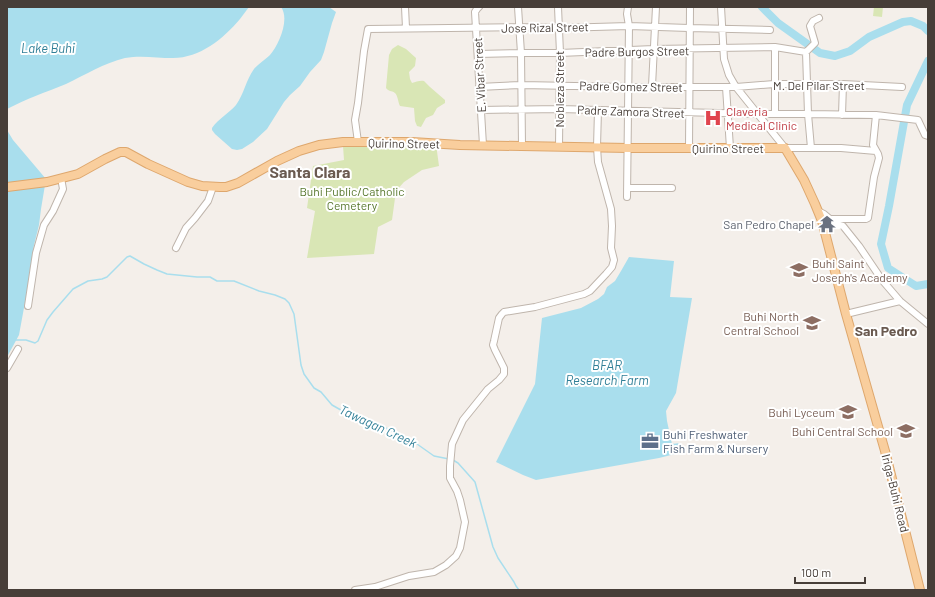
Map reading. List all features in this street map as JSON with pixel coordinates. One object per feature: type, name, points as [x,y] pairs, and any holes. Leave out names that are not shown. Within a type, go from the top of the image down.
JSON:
[{"type":"main road","name":"Quirino Street","points":[[7,187],[47,182],[78,174],[120,152],[126,152],[148,164],[188,182],[202,186],[226,187],[238,183],[294,153],[329,143],[343,142],[412,142],[628,148],[785,148]]},
{"type":"main road","name":"Iriga-Buhi Road","points":[[785,148],[804,180],[822,221],[846,314],[885,451],[920,590]]},
{"type":"street","points":[[405,7],[406,28]]},
{"type":"street","name":"E. Vibar Street","points":[[479,7],[475,12],[483,145]]},
{"type":"street","points":[[518,7],[521,53],[522,146]]},
{"type":"street","name":"Nobleza Street","points":[[558,7],[560,53],[559,147]]},
{"type":"street","points":[[627,197],[628,7]]},
{"type":"street","points":[[652,86],[656,7]]},
{"type":"street","points":[[689,148],[690,7]]},
{"type":"street","points":[[721,7],[724,59],[726,67],[736,87],[785,148],[841,148],[876,151]]},
{"type":"street","points":[[811,148],[808,114],[807,51],[814,45],[815,42],[810,26],[813,21],[819,18]]},
{"type":"street","name":"Jose Rizal Street","points":[[358,142],[355,120],[368,29],[655,26],[770,30]]},
{"type":"street","points":[[775,47],[775,114]]},
{"type":"street","name":"Padre Burgos Street","points":[[478,54],[775,47],[807,51]]},
{"type":"street","name":"M. Del Pilar Street","points":[[736,87],[774,84],[843,84],[902,87]]},
{"type":"street","points":[[842,115],[843,84]]},
{"type":"street","name":"Padre Gomez Street","points":[[479,87],[560,85],[628,87],[736,87]]},
{"type":"street","points":[[726,87],[730,148]]},
{"type":"street","name":"Padre Zamora Street","points":[[480,110],[559,109],[758,114],[876,115],[918,120],[925,134],[928,136]]},
{"type":"street","points":[[355,590],[375,587],[409,576],[434,572],[446,565],[456,556],[461,543],[465,522],[457,491],[450,478],[452,444],[461,423],[488,389],[504,374],[504,368],[494,350],[494,341],[499,318],[504,312],[535,308],[584,294],[590,291],[612,267],[614,260],[611,248],[611,209],[598,162],[598,110]]},
{"type":"street","points":[[832,219],[868,218],[878,158],[873,145],[876,115]]},
{"type":"street","points":[[28,306],[36,253],[44,225],[53,211],[63,189],[61,178]]},
{"type":"street","points":[[176,248],[186,228],[196,218],[208,201],[213,187]]},
{"type":"street","points":[[628,188],[672,188]]},
{"type":"street","points":[[818,211],[832,219],[836,224],[843,226],[859,246],[882,280],[900,301],[928,324]]},
{"type":"street","points":[[846,314],[900,301]]},
{"type":"street","points":[[7,368],[18,349]]},
{"type":"green space","points":[[874,7],[883,7],[882,17],[873,16]]},
{"type":"green space","points":[[398,45],[406,49],[416,58],[415,66],[409,72],[412,83],[424,81],[445,100],[445,103],[437,108],[433,115],[426,118],[421,127],[417,126],[415,121],[414,108],[400,106],[396,94],[386,88],[389,55],[392,49]]},
{"type":"green space","name":"Buhi Public/Catholic Cemetery","points":[[436,144],[439,166],[422,170],[404,182],[396,191],[392,220],[378,227],[374,254],[307,258],[315,211],[307,208],[313,166],[344,160],[343,146]]},
{"type":"water","name":"Lake Buhi","points":[[7,7],[249,7],[226,34],[202,51],[183,57],[137,57],[117,60],[7,109]]},
{"type":"water","points":[[281,7],[329,7],[336,12],[324,52],[321,60],[300,86],[284,102],[267,129],[253,142],[242,149],[232,149],[215,134],[212,128],[236,105],[254,69],[270,55],[277,45],[284,25]]},
{"type":"water","points":[[7,130],[13,140],[46,179],[19,335],[7,357]]},
{"type":"water","name":"BFAR Research Farm","points":[[629,257],[674,261],[670,297],[692,298],[676,393],[666,411],[672,444],[680,443],[679,453],[659,458],[536,480],[496,462],[535,384],[542,318],[581,308],[598,299],[604,294],[607,287],[615,281]]},
{"type":"waterway","points":[[762,7],[778,23],[820,53],[835,56],[850,51],[869,37],[903,22],[911,21],[923,26],[928,31]]},
{"type":"waterway","points":[[928,61],[907,105],[881,244],[888,268],[916,286],[928,284]]},
{"type":"waterway","name":"Tawagan Creek","points":[[16,340],[26,340],[35,343],[38,341],[47,320],[73,289],[88,281],[107,277],[127,257],[130,256],[167,274],[210,277],[217,281],[234,281],[259,291],[275,295],[285,299],[289,303],[294,314],[301,365],[304,374],[314,388],[321,392],[332,405],[355,418],[380,425],[417,444],[434,456],[449,459]]},
{"type":"waterway","name":"Tawagan Creek","points":[[453,460],[458,463],[475,482],[493,547],[498,558],[519,590]]},
{"type":"place","name":"Claveria Medical Clinic","points":[[713,118]]},
{"type":"place","name":"San Pedro Chapel","points":[[827,224]]},
{"type":"place","name":"Buhi Saint Joseph's Academy","points":[[799,270]]},
{"type":"place","name":"Buhi North Central School","points":[[812,323]]},
{"type":"place","name":"Buhi Lyceum","points":[[848,412]]},
{"type":"place","name":"Buhi Central School","points":[[906,431]]},
{"type":"place","name":"Buhi Freshwater Fish Farm & Nursery","points":[[650,441]]},
{"type":"district","name":"Santa Clara","points":[[310,171]]},
{"type":"district","name":"San Pedro","points":[[886,330]]}]
